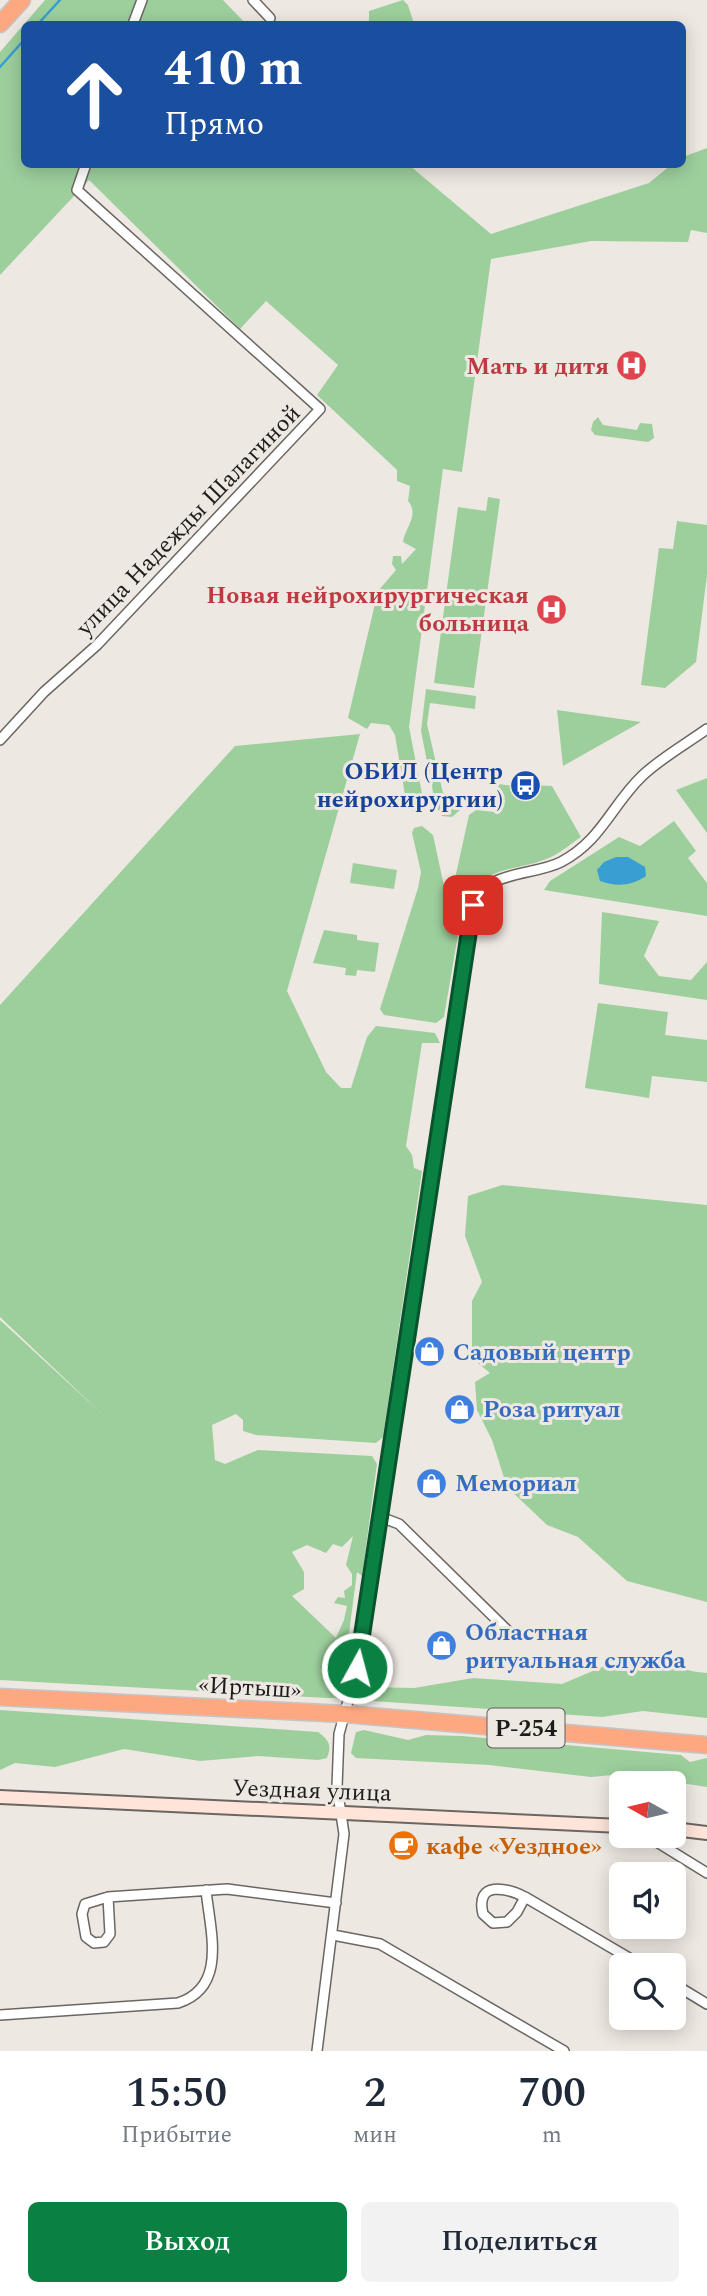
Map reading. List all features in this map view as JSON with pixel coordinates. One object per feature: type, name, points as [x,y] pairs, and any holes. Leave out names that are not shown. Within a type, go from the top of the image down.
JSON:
[{"type":"highway","points":[[0,24],[22,0]]},
{"type":"highway","name":"«Иртыш»","points":[[0,1689],[583,1723],[707,1736]]},
{"type":"highway","name":"«Иртыш»","points":[[0,1697],[346,1710],[707,1745]]},
{"type":"street","points":[[135,21],[142,0]]},
{"type":"street","points":[[253,0],[270,18]]},
{"type":"street","name":"улица Надежды Шалагиной","points":[[0,740],[44,692],[97,645],[320,410],[77,190],[85,168]]},
{"type":"street","points":[[317,2051],[344,1834],[339,1812],[339,1734],[346,1710],[378,1516],[473,905],[485,888],[498,879],[547,868],[594,840],[642,776],[707,729]]},
{"type":"street","points":[[378,1516],[399,1524],[508,1630]]},
{"type":"street","name":"Уездная улица","points":[[0,1797],[609,1825]]},
{"type":"street","points":[[686,1830],[707,1833]]},
{"type":"street","points":[[666,1848],[707,1873]]},
{"type":"street","points":[[524,1897],[517,1912],[507,1922],[493,1923],[483,1914],[482,1900],[492,1889],[506,1888],[524,1897],[620,1953]]},
{"type":"street","points":[[0,2015],[188,2000],[207,1983],[213,1966],[206,1890]]},
{"type":"street","points":[[108,1897],[110,1934],[104,1942],[94,1943],[84,1932],[83,1909],[89,1901],[108,1897],[243,1890],[336,1903]]},
{"type":"street","points":[[332,1935],[380,1944],[564,2051]]},
{"type":"street","points":[[686,1991],[707,2004]]},
{"type":"green space","points":[[45,0],[223,0],[243,21],[27,21]]},
{"type":"green space","points":[[403,0],[408,5],[413,21],[369,21],[369,11]]},
{"type":"green space","points":[[21,28],[21,168],[413,168],[491,234],[649,183],[667,168],[686,168],[686,156],[707,148],[707,233],[691,230],[688,242],[591,241],[491,259],[462,472],[443,469],[409,727],[423,799],[417,814],[407,807],[395,735],[389,725],[371,723],[367,729],[348,718],[378,591],[396,570],[392,564],[393,556],[401,556],[402,564],[416,549],[403,542],[413,512],[408,501],[410,486],[397,481],[397,470],[317,395],[338,365],[266,301],[240,329],[89,180],[0,275],[0,52]]},
{"type":"green space","points":[[598,417],[603,425],[637,430],[640,423],[652,424],[654,438],[648,442],[595,435],[591,430]]},
{"type":"green space","points":[[488,497],[500,499],[474,688],[434,683],[458,507],[486,511]]},
{"type":"green space","points":[[677,521],[707,525],[707,575],[696,662],[665,688],[641,685],[659,548],[673,549]]},
{"type":"green space","points":[[426,689],[476,696],[475,709],[430,703],[427,724],[443,793],[464,796],[460,810],[452,817],[442,816],[436,807],[421,731]]},
{"type":"green space","points":[[557,710],[641,722],[563,766]]},
{"type":"green space","points":[[360,734],[287,991],[326,1072],[341,1088],[351,1088],[367,1037],[376,1026],[435,1033],[440,1043],[422,1043],[406,1146],[412,1155],[414,1168],[422,1171],[383,1437],[376,1443],[256,1435],[243,1431],[243,1420],[236,1414],[212,1425],[215,1460],[225,1464],[258,1450],[372,1456],[377,1464],[362,1576],[357,1572],[347,1649],[350,1653],[347,1688],[338,1698],[327,1698],[0,1680],[0,1320],[101,1413],[0,1317],[0,1005],[235,746]],"holes":[[[353,1536],[346,1565],[352,1574],[352,1585],[344,1591],[345,1598],[338,1597],[334,1603],[347,1606],[336,1638],[292,1596],[304,1589],[304,1572],[292,1552],[307,1545],[326,1553],[333,1544],[342,1547]]]},
{"type":"green space","points":[[707,778],[707,833],[676,790]]},
{"type":"green space","points":[[498,784],[529,788],[530,785],[552,786],[581,837],[553,856],[499,872],[480,882],[472,890],[460,891],[455,882],[469,815],[476,810],[494,812]]},
{"type":"green space","points":[[674,821],[696,851],[688,858],[707,883],[707,916],[544,890],[550,881],[619,837],[640,846]]},
{"type":"green space","points":[[422,826],[433,835],[449,909],[459,929],[444,1017],[436,1023],[384,1015],[380,1009],[418,888],[421,872],[412,833],[414,828]]},
{"type":"green space","points":[[353,863],[397,870],[394,889],[350,883]]},
{"type":"green space","points":[[602,912],[659,921],[644,956],[659,976],[691,980],[707,962],[707,1000],[599,984]]},
{"type":"green space","points":[[324,930],[357,935],[357,940],[379,943],[375,972],[357,970],[356,976],[345,975],[346,968],[313,963]]},
{"type":"green space","points":[[598,1003],[668,1012],[665,1035],[707,1040],[707,1082],[652,1076],[649,1098],[585,1088]]},
{"type":"green space","points":[[502,1185],[707,1205],[707,1602],[627,1581],[578,1537],[547,1525],[507,1487],[492,1440],[477,1410],[475,1382],[490,1373],[472,1358],[472,1301],[482,1282],[465,1236],[468,1196]]},
{"type":"green space","points":[[650,1661],[707,1673],[707,1718],[643,1711],[602,1717],[373,1701],[364,1695],[366,1687],[414,1688],[473,1678],[562,1684],[614,1662]]},
{"type":"green space","points":[[0,1710],[318,1732],[327,1740],[329,1750],[327,1758],[318,1760],[258,1756],[200,1761],[124,1749],[55,1767],[15,1763],[0,1770]]},
{"type":"green space","points":[[364,1730],[408,1740],[426,1735],[462,1736],[681,1755],[690,1762],[707,1758],[707,1787],[686,1784],[686,1771],[609,1771],[609,1775],[591,1777],[489,1765],[356,1758],[351,1753],[356,1732]]},
{"type":"water","points":[[616,857],[628,857],[645,867],[646,876],[624,884],[600,881],[597,870],[604,862]]},
{"type":"waterway","points":[[41,21],[60,0]]},
{"type":"waterway","points":[[0,67],[21,43]]},
{"type":"place","name":"Мать и дитя","points":[[632,366]]},
{"type":"place","name":"Новая нейрохирургическая больница","points":[[552,609]]},
{"type":"place","name":"ОБИЛ (Центр нейрохирургии)","points":[[526,785]]},
{"type":"place","name":"Садовый центр","points":[[430,1352]]},
{"type":"place","name":"Роза ритуал","points":[[460,1409]]},
{"type":"place","name":"Мемориал","points":[[432,1483]]},
{"type":"place","name":"Областная ритуальная служба","points":[[442,1646]]},
{"type":"place","name":"кафе «Уездное»","points":[[403,1846]]},
{"type":"route","points":[[357,1668],[473,905]]}]
